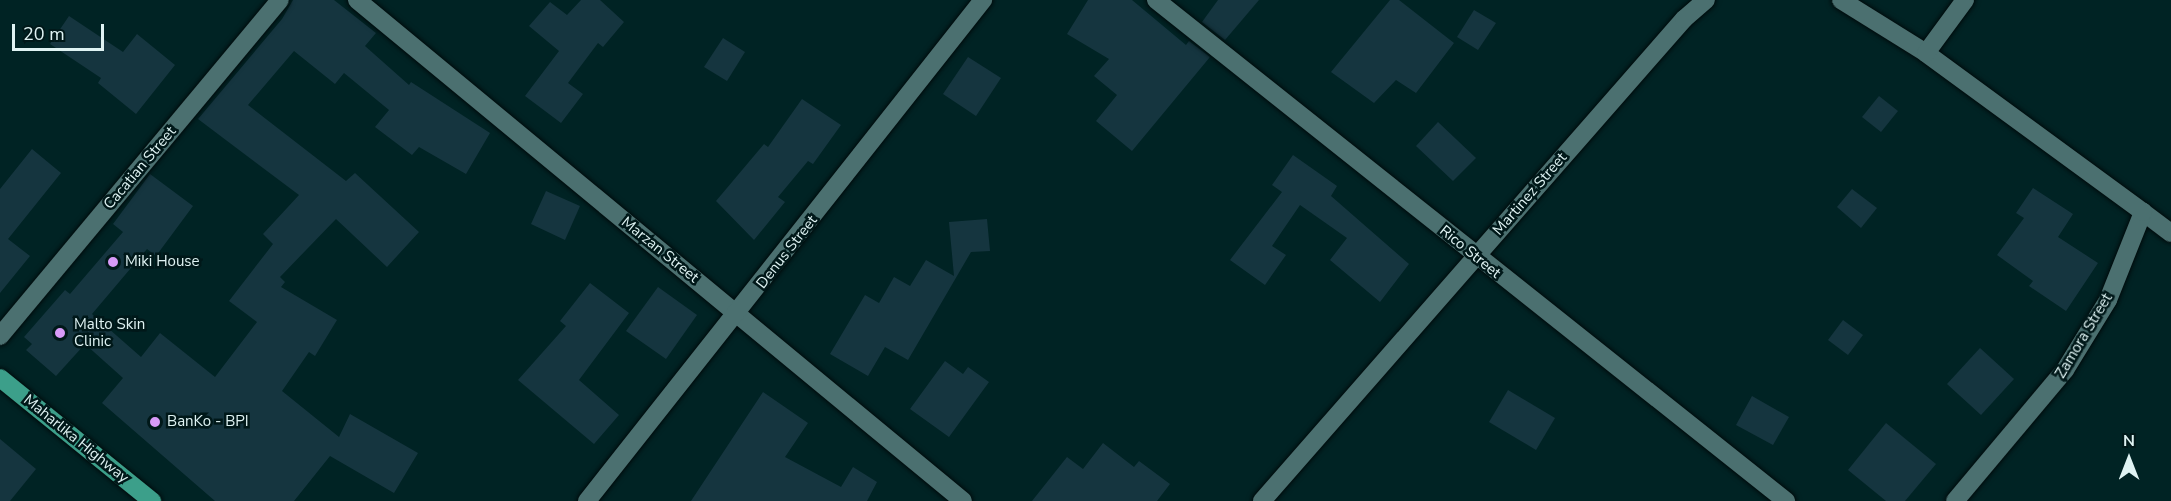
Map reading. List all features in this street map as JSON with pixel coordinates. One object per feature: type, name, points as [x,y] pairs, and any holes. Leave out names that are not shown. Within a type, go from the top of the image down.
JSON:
[{"type":"highway","name":"Maharlika Highway","points":[[0,378],[152,501]]},
{"type":"street","name":"Cacatian Street","points":[[0,336],[280,0]]},
{"type":"street","name":"Marzan Street","points":[[357,0],[963,501]]},
{"type":"street","name":"Denus Street","points":[[587,501],[738,314],[983,0]]},
{"type":"street","name":"Rico Street","points":[[1156,0],[1475,256],[1786,501]]},
{"type":"street","name":"Martinez Street","points":[[1262,501],[1475,256],[1706,0]]},
{"type":"street","points":[[1840,0],[1926,52],[2171,233]]},
{"type":"street","points":[[1926,52],[1965,0]]},
{"type":"street","name":"Zamora Street","points":[[1955,501],[2065,370],[2108,300],[2143,212]]},
{"type":"building","points":[[293,0],[334,0],[376,33],[365,46],[409,85],[411,82],[490,133],[466,174],[419,147],[412,155],[375,127],[389,110],[344,73],[335,84],[294,51],[248,105],[346,181],[355,173],[419,232],[387,267],[336,219],[280,277],[285,282],[281,287],[337,320],[315,356],[309,352],[282,391],[339,437],[350,414],[418,453],[394,493],[330,456],[294,501],[215,501],[102,403],[123,378],[85,344],[56,376],[26,350],[32,344],[24,337],[65,290],[70,294],[123,232],[113,224],[150,174],[193,206],[156,256],[147,249],[92,314],[141,357],[160,333],[215,377],[257,322],[229,301],[273,244],[263,234],[299,195],[198,119],[282,19]]},
{"type":"building","points":[[581,0],[600,0],[624,22],[603,47],[598,43],[568,83],[583,94],[561,123],[525,96],[559,51],[529,26],[550,2],[567,15]]},
{"type":"building","points":[[1088,0],[1132,0],[1186,45],[1189,41],[1210,57],[1132,151],[1096,121],[1117,95],[1094,76],[1109,59],[1067,34]]},
{"type":"building","points":[[1218,0],[1259,0],[1225,40],[1202,22]]},
{"type":"building","points":[[1390,0],[1399,0],[1454,43],[1416,93],[1396,80],[1374,103],[1331,72]]},
{"type":"building","points":[[1474,10],[1496,23],[1478,50],[1457,37]]},
{"type":"building","points":[[69,16],[123,52],[137,34],[175,65],[136,114],[98,83],[101,78],[50,44]]},
{"type":"building","points":[[723,38],[745,52],[727,81],[704,67]]},
{"type":"building","points":[[968,57],[1001,78],[976,116],[943,94]]},
{"type":"building","points":[[1879,96],[1898,111],[1881,132],[1862,117]]},
{"type":"building","points":[[802,99],[841,125],[813,164],[808,161],[778,197],[785,202],[754,240],[716,201],[764,144],[768,147]]},
{"type":"building","points":[[1438,122],[1476,158],[1453,181],[1416,146]]},
{"type":"building","points":[[32,149],[61,173],[8,239],[30,256],[0,293],[0,189]]},
{"type":"building","points":[[1293,155],[1337,186],[1331,196],[1409,264],[1380,302],[1330,260],[1347,238],[1300,205],[1272,246],[1286,255],[1265,285],[1230,260],[1282,192],[1272,185]]},
{"type":"building","points":[[2033,188],[2073,214],[2058,237],[2098,263],[2066,311],[2029,286],[2033,281],[1997,255],[2024,218],[2016,213]]},
{"type":"building","points":[[1852,189],[1877,208],[1861,228],[1837,207]]},
{"type":"building","points":[[546,191],[580,206],[565,240],[531,224]]},
{"type":"building","points":[[987,219],[990,251],[971,252],[908,360],[885,347],[868,376],[830,354],[865,295],[879,303],[894,277],[910,286],[926,260],[954,276],[949,222]]},
{"type":"building","points":[[590,283],[629,313],[579,380],[619,415],[594,444],[518,380],[566,326],[560,321]]},
{"type":"building","points":[[658,287],[697,315],[666,359],[626,331]]},
{"type":"building","points":[[1843,320],[1863,335],[1848,355],[1828,340]]},
{"type":"building","points":[[1980,348],[2014,379],[1981,415],[1947,384]]},
{"type":"building","points":[[945,361],[963,374],[968,367],[989,382],[949,437],[910,409]]},
{"type":"building","points":[[1508,390],[1555,418],[1536,450],[1489,422]]},
{"type":"building","points":[[763,392],[808,423],[785,457],[841,487],[853,467],[877,482],[867,501],[691,501]]},
{"type":"building","points":[[1752,396],[1789,417],[1773,445],[1736,425]]},
{"type":"building","points":[[1886,423],[1936,464],[1905,501],[1886,501],[1848,470]]},
{"type":"building","points":[[0,439],[36,469],[10,501],[0,501]]},
{"type":"building","points":[[1103,443],[1134,467],[1139,461],[1170,484],[1157,501],[1032,501],[1067,457],[1083,469]]},
{"type":"place","name":"Miki House","points":[[113,262]]},
{"type":"place","name":"Malto Skin Clinic","points":[[60,333]]},
{"type":"place","name":"BanKo - BPI","points":[[155,422]]}]
